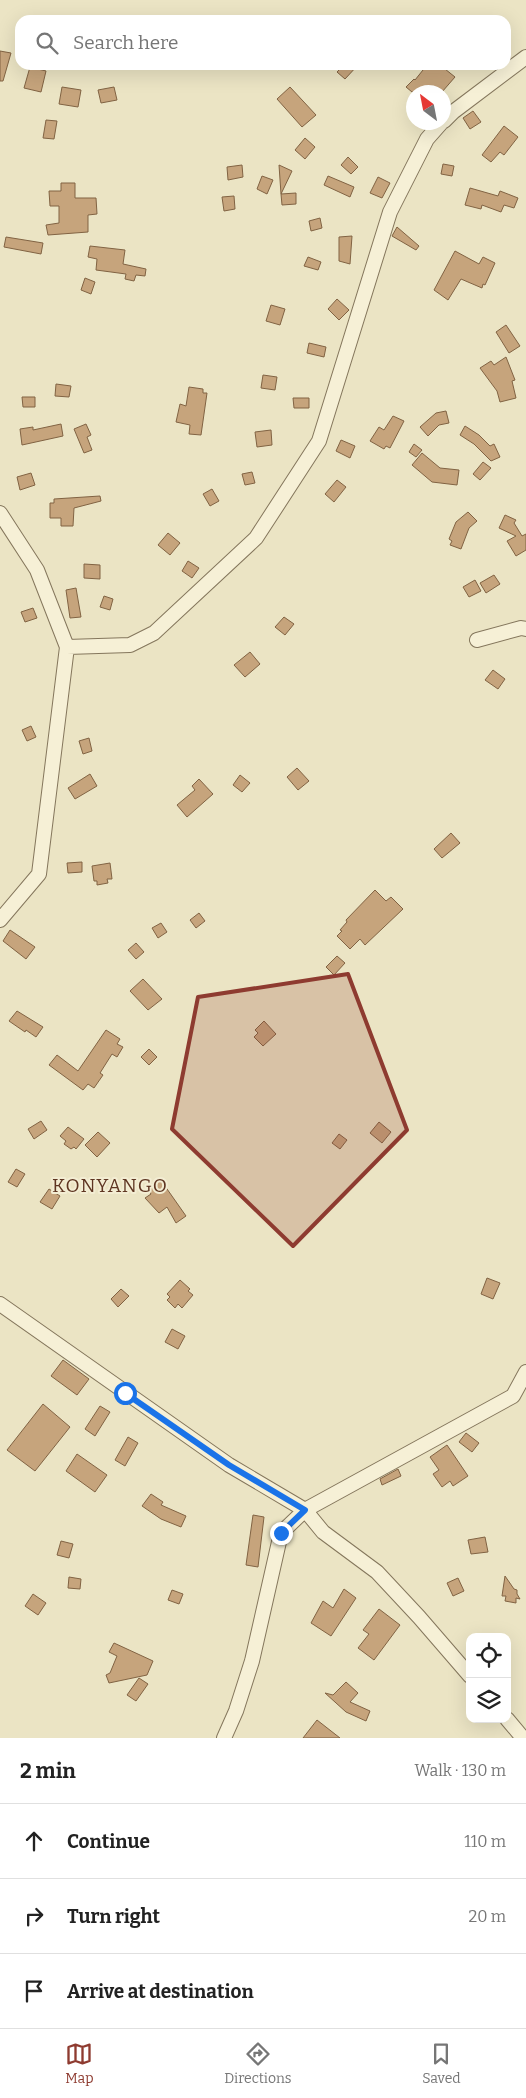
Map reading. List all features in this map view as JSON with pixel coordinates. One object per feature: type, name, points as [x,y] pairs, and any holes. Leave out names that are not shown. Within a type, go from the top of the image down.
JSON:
[{"type":"street","points":[[511,68],[526,57]]},
{"type":"street","points":[[451,114],[509,70]]},
{"type":"street","points":[[67,647],[130,645],[154,633],[256,538],[319,441],[390,212],[427,140],[436,130]]},
{"type":"street","points":[[0,513],[37,570],[67,647],[39,874],[0,920]]},
{"type":"street","points":[[477,640],[521,628],[526,629]]},
{"type":"street","points":[[0,1304],[229,1465],[305,1510],[323,1532],[377,1572],[420,1617],[466,1671]]},
{"type":"street","points":[[224,1738],[236,1711],[252,1661],[281,1533],[305,1510],[513,1396],[526,1372]]},
{"type":"street","points":[[510,1723],[523,1738]]},
{"type":"highlighted area","points":[[348,974],[407,1130],[293,1246],[172,1129],[198,997]]},
{"type":"building","points":[[0,51],[11,53],[3,81],[0,81]]},
{"type":"building","points":[[29,70],[46,71],[41,92],[24,88]]},
{"type":"building","points":[[339,70],[353,70],[345,79],[337,72]]},
{"type":"building","points":[[423,70],[446,70],[455,77],[448,85],[408,85]]},
{"type":"building","points":[[62,87],[81,90],[78,107],[59,104]]},
{"type":"building","points":[[114,87],[117,100],[101,103],[98,90]]},
{"type":"building","points":[[290,87],[316,115],[302,127],[277,99]]},
{"type":"building","points":[[473,111],[481,122],[470,129],[463,118]]},
{"type":"building","points":[[46,120],[57,121],[54,139],[43,138]]},
{"type":"building","points":[[504,126],[518,137],[504,155],[500,152],[491,162],[482,155]]},
{"type":"building","points":[[305,138],[315,147],[305,159],[295,150]]},
{"type":"building","points":[[348,157],[358,167],[351,174],[341,165]]},
{"type":"building","points":[[443,164],[454,166],[452,176],[441,174]]},
{"type":"building","points":[[242,165],[243,177],[228,180],[227,167]]},
{"type":"building","points":[[279,165],[292,171],[281,194]]},
{"type":"building","points":[[262,176],[273,180],[267,194],[257,189]]},
{"type":"building","points":[[328,176],[354,187],[350,197],[324,185]]},
{"type":"building","points":[[378,177],[390,183],[382,198],[370,193]]},
{"type":"building","points":[[61,183],[75,183],[75,198],[96,198],[97,214],[88,215],[88,232],[48,235],[46,225],[59,223],[59,206],[50,206],[49,191],[61,191]]},
{"type":"building","points":[[470,188],[498,196],[500,191],[518,198],[514,208],[504,205],[501,212],[482,205],[481,209],[465,205]]},
{"type":"building","points":[[296,193],[296,204],[282,205],[281,194]]},
{"type":"building","points":[[234,196],[235,209],[224,211],[222,197]]},
{"type":"building","points":[[320,218],[322,228],[311,231],[309,221]]},
{"type":"building","points":[[397,227],[419,246],[416,250],[392,236]]},
{"type":"building","points":[[352,236],[350,264],[339,261],[339,237]]},
{"type":"building","points":[[6,237],[43,243],[41,254],[4,247]]},
{"type":"building","points":[[90,246],[125,250],[123,264],[146,269],[145,276],[136,275],[134,281],[125,279],[126,274],[96,270],[97,259],[88,257]]},
{"type":"building","points":[[455,251],[479,264],[483,257],[495,263],[482,288],[461,279],[448,300],[434,290]]},
{"type":"building","points":[[308,257],[321,262],[318,270],[304,266]]},
{"type":"building","points":[[85,278],[95,282],[91,294],[81,290]]},
{"type":"building","points":[[337,299],[349,310],[339,320],[328,309]]},
{"type":"building","points":[[271,305],[285,309],[280,325],[266,321]]},
{"type":"building","points":[[506,325],[520,346],[509,353],[496,332]]},
{"type":"building","points":[[309,343],[326,347],[324,357],[307,353]]},
{"type":"building","points":[[506,357],[515,380],[512,381],[516,398],[500,402],[497,391],[480,368],[491,361],[494,365]]},
{"type":"building","points":[[263,375],[277,377],[275,390],[261,388]]},
{"type":"building","points":[[56,384],[71,386],[69,397],[55,396]]},
{"type":"building","points":[[189,387],[203,389],[203,393],[207,393],[201,435],[189,434],[190,425],[176,422],[180,404],[186,406]]},
{"type":"building","points":[[22,397],[35,397],[35,407],[23,407]]},
{"type":"building","points":[[293,398],[309,398],[309,408],[294,408]]},
{"type":"building","points":[[446,411],[449,423],[439,425],[428,436],[420,427],[436,413]]},
{"type":"building","points":[[393,416],[404,421],[390,448],[386,446],[384,449],[370,441],[379,427],[384,430]]},
{"type":"building","points":[[61,424],[63,436],[22,445],[20,429],[33,427],[33,430]]},
{"type":"building","points":[[86,424],[91,435],[87,437],[92,450],[84,453],[74,429]]},
{"type":"building","points":[[465,426],[479,435],[490,446],[494,444],[500,457],[491,461],[474,444],[460,435]]},
{"type":"building","points":[[271,430],[272,445],[257,447],[255,432]]},
{"type":"building","points":[[341,440],[355,446],[350,458],[336,451]]},
{"type":"building","points":[[414,444],[422,450],[416,457],[409,452]]},
{"type":"building","points":[[422,453],[440,468],[459,470],[457,485],[432,482],[412,465]]},
{"type":"building","points":[[483,462],[491,468],[480,480],[473,474]]},
{"type":"building","points":[[252,472],[255,483],[245,485],[242,474]]},
{"type":"building","points":[[31,473],[35,485],[20,490],[17,477]]},
{"type":"building","points":[[337,480],[346,487],[334,502],[325,494]]},
{"type":"building","points":[[212,489],[219,501],[210,506],[203,494]]},
{"type":"building","points":[[100,496],[101,501],[74,508],[73,526],[61,526],[61,518],[50,518],[50,503],[54,503],[54,499]]},
{"type":"building","points":[[468,512],[477,521],[469,528],[461,549],[450,545],[452,541],[449,539],[456,522]]},
{"type":"building","points":[[505,515],[516,520],[514,523],[522,536],[526,534],[526,550],[516,556],[507,541],[516,536],[499,528]]},
{"type":"building","points":[[168,533],[180,543],[170,555],[158,545]]},
{"type":"building","points":[[188,561],[199,568],[192,578],[182,571]]},
{"type":"building","points":[[84,564],[100,565],[100,579],[84,578]]},
{"type":"building","points":[[494,575],[500,584],[486,593],[480,583]]},
{"type":"building","points":[[475,580],[481,591],[469,597],[463,587]]},
{"type":"building","points":[[76,588],[81,617],[70,618],[66,590]]},
{"type":"building","points":[[104,596],[113,599],[110,610],[100,607]]},
{"type":"building","points":[[33,608],[37,618],[25,622],[21,612]]},
{"type":"building","points":[[284,617],[294,624],[285,635],[275,627]]},
{"type":"building","points":[[250,652],[260,664],[245,677],[234,665]]},
{"type":"building","points":[[493,670],[505,679],[498,689],[485,680]]},
{"type":"building","points":[[31,726],[36,737],[27,741],[22,730]]},
{"type":"building","points":[[89,738],[92,751],[83,754],[79,741]]},
{"type":"building","points":[[297,768],[309,781],[298,790],[287,777]]},
{"type":"building","points":[[90,774],[97,786],[75,799],[68,788]]},
{"type":"building","points":[[240,775],[250,783],[242,792],[233,785]]},
{"type":"building","points":[[199,779],[213,794],[187,817],[177,805],[195,790],[192,786]]},
{"type":"building","points":[[451,833],[460,843],[442,858],[434,849]]},
{"type":"building","points":[[82,862],[82,872],[68,873],[67,863]]},
{"type":"building","points":[[110,863],[112,879],[107,879],[108,883],[97,885],[97,881],[94,881],[92,866]]},
{"type":"building","points":[[375,890],[386,901],[391,897],[403,909],[365,945],[360,939],[350,949],[337,936],[342,931],[340,930],[347,922],[346,920]]},
{"type":"building","points":[[199,913],[205,921],[196,928],[190,920]]},
{"type":"building","points":[[161,923],[167,932],[158,938],[152,928]]},
{"type":"building","points":[[10,930],[35,947],[26,959],[3,941]]},
{"type":"building","points":[[136,943],[144,952],[136,959],[128,950]]},
{"type":"building","points":[[337,956],[345,963],[334,975],[326,967]]},
{"type":"building","points":[[143,979],[162,999],[148,1010],[130,991]]},
{"type":"building","points":[[17,1011],[43,1027],[36,1037],[9,1021]]},
{"type":"building","points":[[264,1021],[276,1034],[263,1046],[254,1037],[258,1033],[255,1030]]},
{"type":"building","points":[[106,1030],[120,1039],[117,1044],[123,1047],[117,1057],[112,1054],[100,1073],[103,1075],[94,1088],[88,1084],[83,1090],[49,1065],[57,1055],[78,1071]]},
{"type":"building","points":[[149,1049],[157,1057],[149,1065],[141,1057]]},
{"type":"building","points":[[41,1121],[47,1130],[34,1139],[28,1129]]},
{"type":"building","points":[[379,1122],[391,1132],[382,1143],[370,1133]]},
{"type":"building","points":[[68,1127],[84,1139],[76,1149],[74,1147],[71,1149],[64,1144],[66,1141],[60,1136]]},
{"type":"building","points":[[98,1132],[110,1143],[97,1157],[85,1145]]},
{"type":"building","points":[[339,1134],[347,1140],[340,1149],[332,1143]]},
{"type":"building","points":[[16,1169],[25,1174],[17,1187],[8,1182]]},
{"type":"building","points":[[160,1179],[186,1216],[176,1223],[167,1207],[159,1213],[145,1198],[151,1194],[147,1188]]},
{"type":"building","points":[[49,1189],[60,1196],[52,1209],[40,1202]]},
{"type":"building","points":[[487,1278],[500,1283],[493,1299],[481,1294]]},
{"type":"building","points":[[180,1280],[190,1289],[188,1291],[193,1295],[182,1308],[178,1304],[175,1308],[167,1300],[170,1297],[167,1294]]},
{"type":"building","points":[[121,1289],[129,1296],[118,1307],[111,1299]]},
{"type":"building","points":[[172,1329],[185,1336],[178,1349],[165,1342]]},
{"type":"building","points":[[63,1360],[89,1379],[77,1395],[51,1376]]},
{"type":"building","points":[[43,1404],[70,1427],[35,1471],[7,1450]]},
{"type":"building","points":[[100,1406],[110,1412],[95,1436],[85,1429]]},
{"type":"building","points":[[466,1433],[479,1443],[472,1452],[459,1442]]},
{"type":"building","points":[[128,1437],[138,1443],[125,1466],[115,1460]]},
{"type":"building","points":[[447,1445],[468,1476],[453,1486],[450,1481],[442,1487],[433,1474],[439,1470],[430,1457]]},
{"type":"building","points":[[77,1454],[107,1475],[95,1492],[66,1471]]},
{"type":"building","points":[[398,1469],[401,1476],[382,1485],[380,1479]]},
{"type":"building","points":[[151,1494],[163,1502],[161,1505],[186,1516],[181,1527],[161,1519],[142,1506]]},
{"type":"building","points":[[253,1515],[264,1517],[258,1567],[246,1565]]},
{"type":"building","points":[[485,1537],[488,1552],[471,1554],[468,1540]]},
{"type":"building","points":[[61,1541],[73,1544],[69,1558],[57,1555]]},
{"type":"building","points":[[505,1576],[514,1589],[517,1590],[520,1599],[516,1598],[516,1603],[505,1601],[506,1596],[502,1596]]},
{"type":"building","points":[[69,1577],[81,1579],[80,1589],[68,1588]]},
{"type":"building","points":[[458,1578],[464,1591],[453,1596],[447,1583]]},
{"type":"building","points":[[344,1589],[356,1598],[331,1636],[311,1623],[323,1601],[333,1608]]},
{"type":"building","points":[[172,1590],[183,1594],[179,1604],[168,1600]]},
{"type":"building","points":[[33,1594],[46,1603],[38,1615],[25,1606]]},
{"type":"building","points":[[379,1609],[400,1625],[374,1660],[358,1648],[369,1634],[363,1630]]},
{"type":"building","points":[[114,1643],[153,1661],[147,1675],[109,1683],[106,1675],[110,1673],[117,1656],[109,1652]]},
{"type":"building","points":[[139,1678],[148,1684],[136,1701],[127,1695]]},
{"type":"building","points":[[346,1682],[358,1693],[350,1702],[370,1711],[366,1721],[346,1712],[325,1693],[333,1695]]},
{"type":"building","points":[[317,1720],[340,1738],[303,1738]]},
{"type":"district","name":"KONYANGO","points":[[110,1185]]},
{"type":"route","points":[[125,1393],[229,1465],[305,1510],[281,1533]]}]
